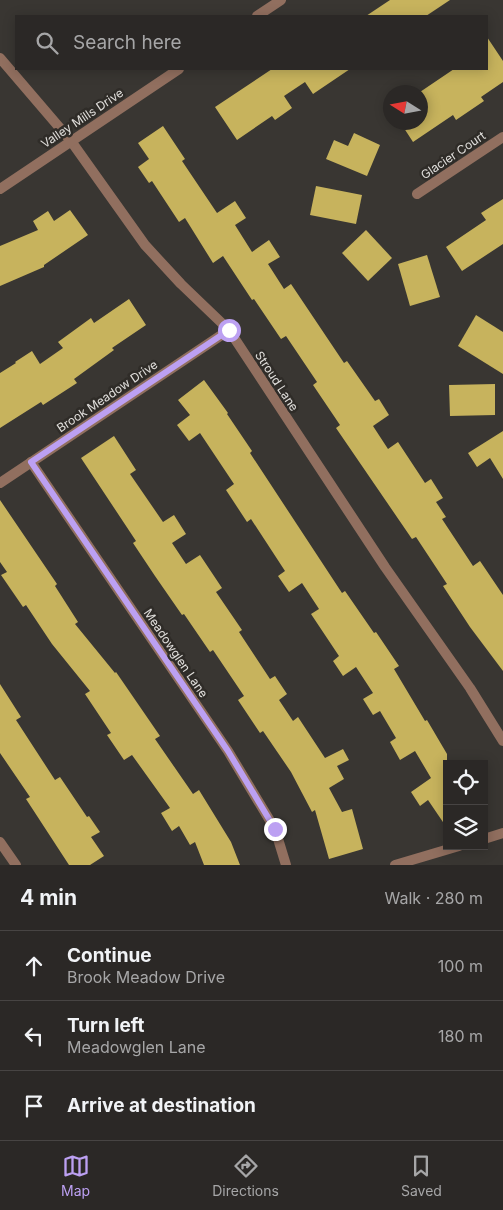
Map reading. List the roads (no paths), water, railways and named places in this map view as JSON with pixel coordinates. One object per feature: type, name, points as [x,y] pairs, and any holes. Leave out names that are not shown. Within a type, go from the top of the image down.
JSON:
[{"type":"street","points":[[258,15],[281,0]]},
{"type":"street","name":"Stroud Lane","points":[[0,58],[71,141],[145,245],[181,284],[229,330],[385,567],[470,688],[503,741]]},
{"type":"street","name":"Valley Mills Drive","points":[[0,189],[178,70]]},
{"type":"street","name":"Glacier Court","points":[[417,194],[503,137]]},
{"type":"street","name":"Brook Meadow Drive","points":[[0,483],[229,330]]},
{"type":"street","name":"Meadowglen Lane","points":[[31,462],[228,751],[275,829],[286,865]]},
{"type":"street","points":[[488,838],[503,833]]},
{"type":"street","points":[[0,842],[16,865]]},
{"type":"street","points":[[395,865],[446,850]]}]
